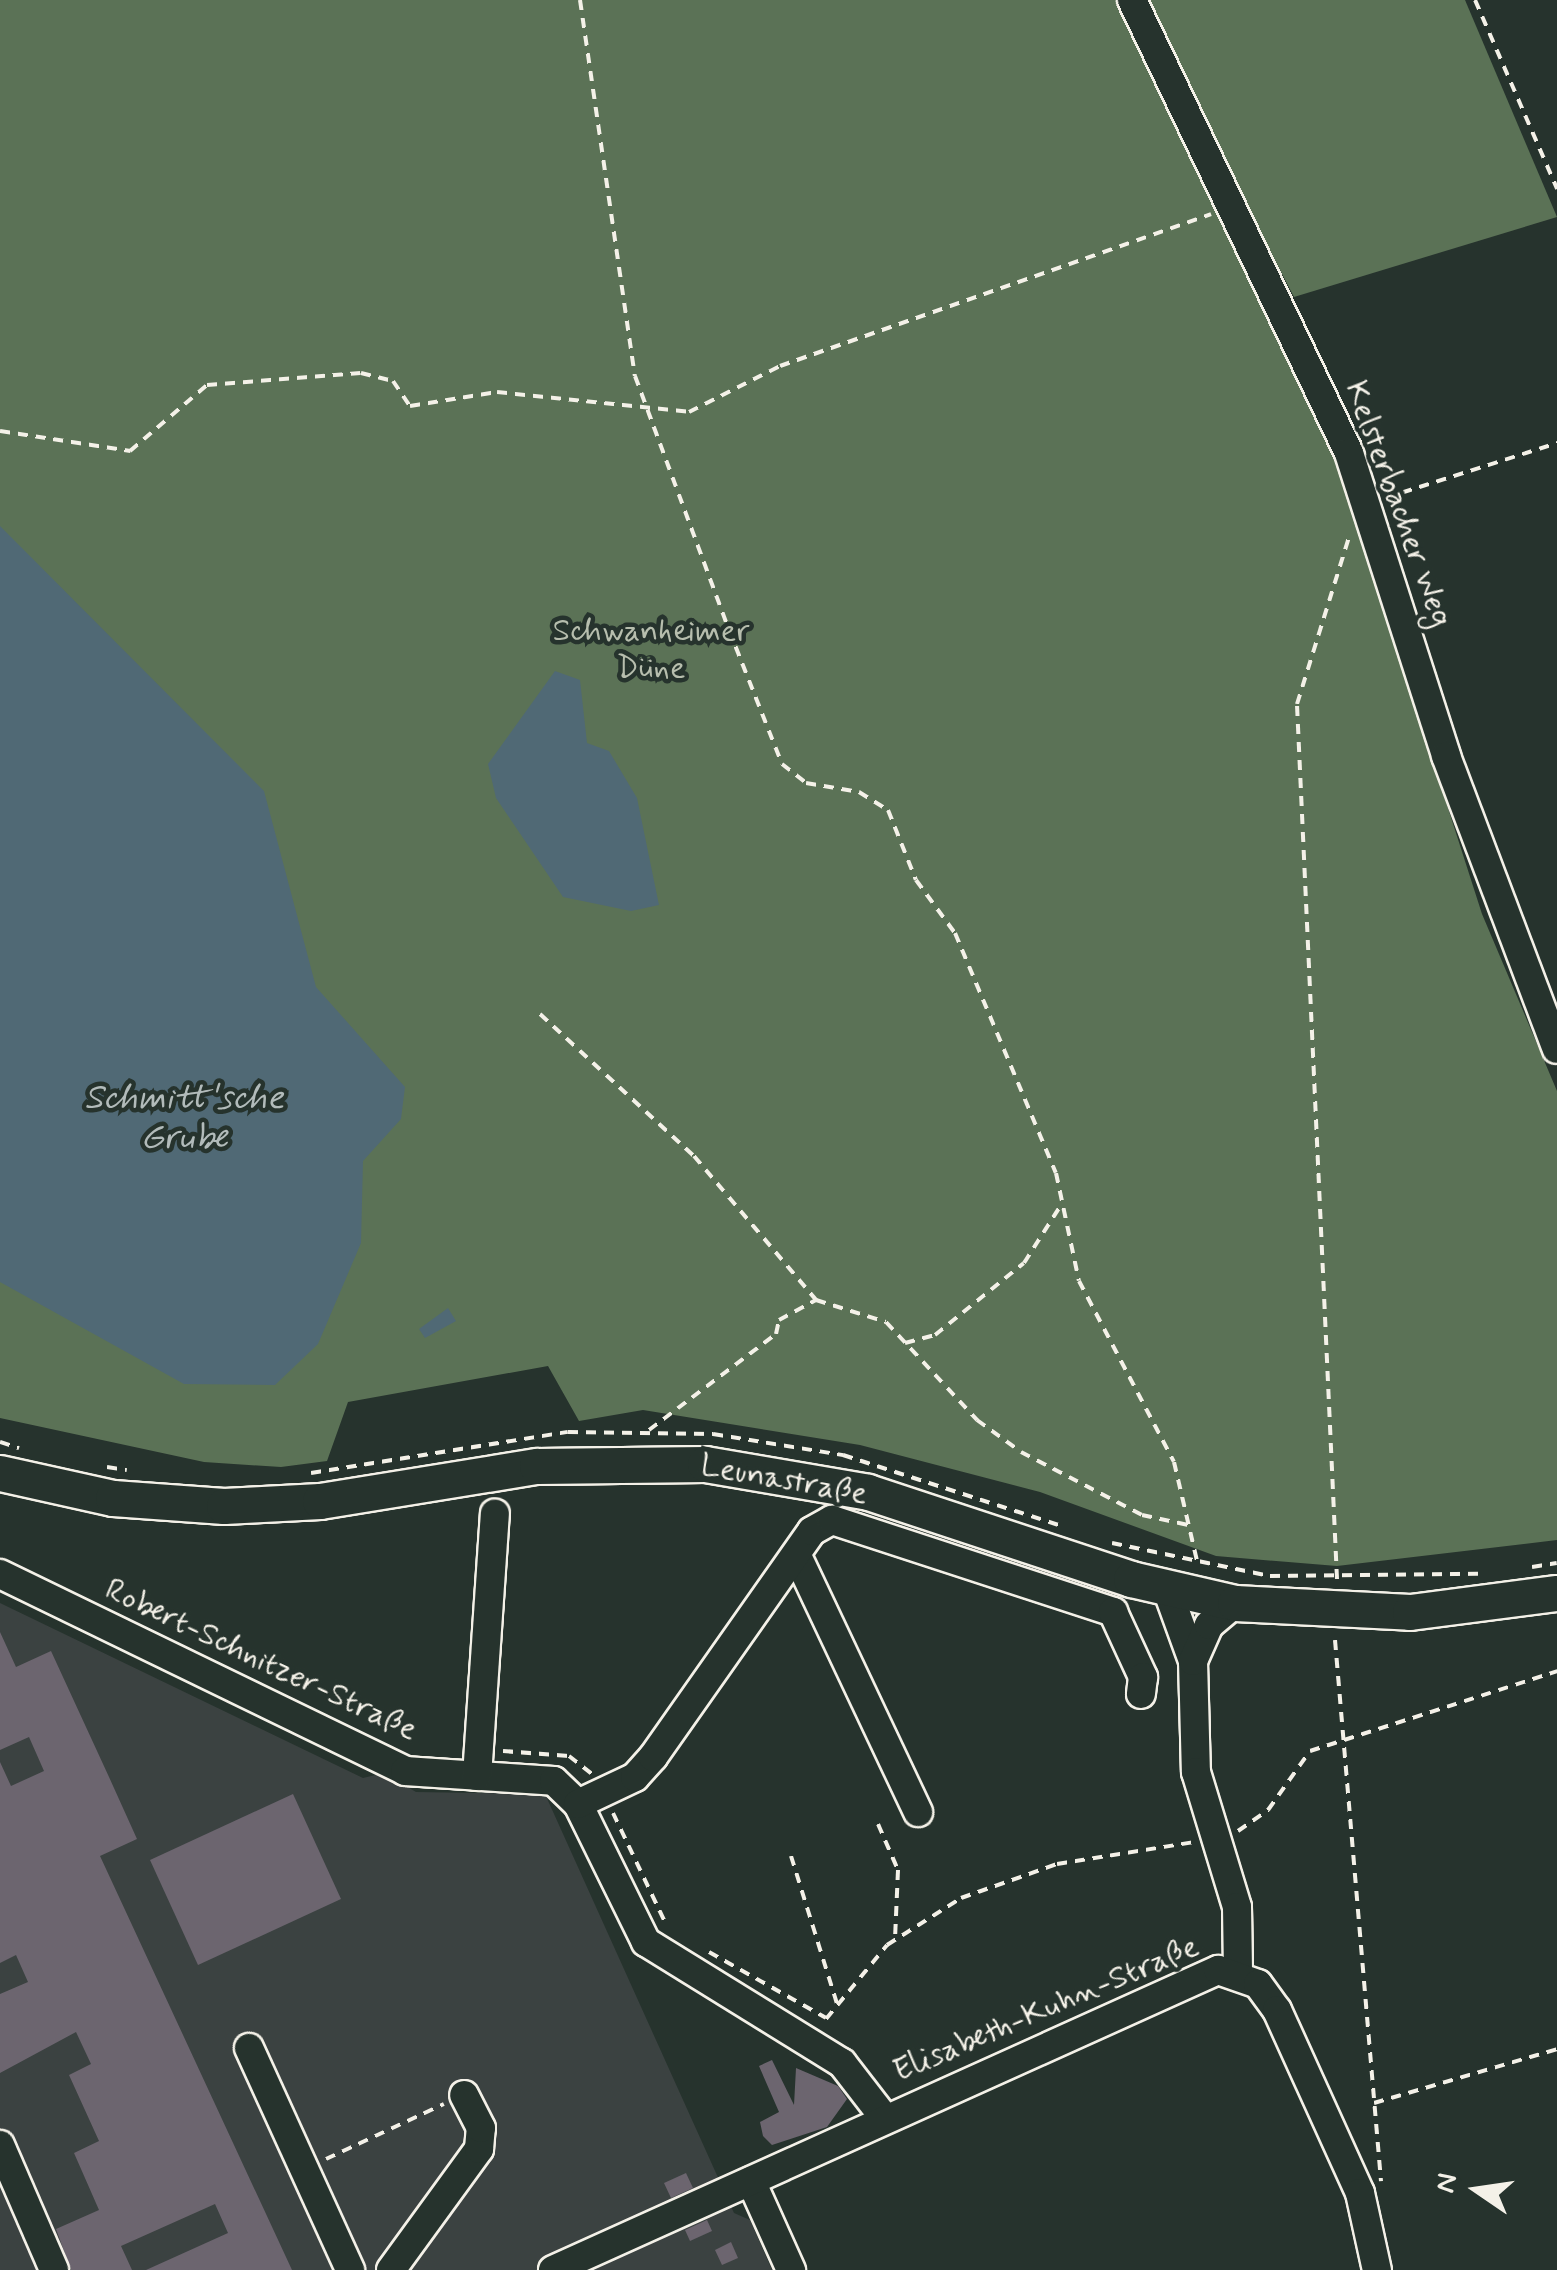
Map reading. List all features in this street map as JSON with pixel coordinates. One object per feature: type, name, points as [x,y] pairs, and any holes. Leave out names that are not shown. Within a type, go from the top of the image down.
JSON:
[{"type":"main road","name":"Leunastraße","points":[[0,1473],[100,1496],[224,1506],[320,1501],[537,1466],[733,1466],[868,1492],[1167,1589],[1235,1603],[1396,1612],[1557,1594]]},
{"type":"street","name":"Kelsterbacher Weg","points":[[1132,0],[1367,504],[1446,756],[1557,1049]]},
{"type":"street","points":[[476,1763],[494,1514]]},
{"type":"street","points":[[883,2116],[842,2064],[646,1942],[590,1798],[653,1758],[798,1558],[812,1531],[852,1522],[1112,1612],[1144,1677],[1141,1694]]},
{"type":"street","points":[[798,1558],[918,1812]]},
{"type":"street","name":"Robert-Schnitzer-Straße","points":[[0,1574],[405,1771],[476,1763],[554,1781],[590,1798]]},
{"type":"street","name":"Elisabeth-Kuhn-Straße","points":[[1167,1589],[1194,1660],[1196,1772],[1237,1907],[1238,1973]]},
{"type":"street","points":[[1194,1660],[1209,1625],[1235,1603]]},
{"type":"street","name":"Elisabeth-Kuhn-Straße","points":[[553,2270],[883,2116],[1199,1975],[1238,1973],[1268,1994],[1287,2030],[1360,2193],[1377,2270]]},
{"type":"street","points":[[248,2048],[350,2270]]},
{"type":"street","points":[[392,2270],[479,2148],[481,2128],[464,2095]]},
{"type":"street","points":[[0,2145],[54,2270]]},
{"type":"street","points":[[750,2180],[791,2270]]},
{"type":"path","points":[[580,0],[636,376],[782,764],[806,783],[860,792],[888,810],[916,880],[956,934],[1062,1204],[1079,1281],[1152,1408],[1193,1526],[1198,1565]]},
{"type":"path","points":[[1475,0],[1557,189]]},
{"type":"path","points":[[0,432],[130,452],[207,384],[348,374],[393,382],[410,406],[497,392],[648,404],[689,412],[780,366],[1230,208]]},
{"type":"path","points":[[1337,1579],[1297,704],[1367,504],[1557,443]]},
{"type":"path","points":[[540,1014],[682,1145],[816,1300],[866,1310],[1021,1452],[1142,1515],[1193,1526]]},
{"type":"path","points":[[905,1343],[935,1335],[1024,1262],[1062,1204]]},
{"type":"path","points":[[649,1430],[776,1334],[779,1320],[816,1300]]},
{"type":"path","points":[[1335,1640],[1350,1737],[1382,2191]]},
{"type":"path","points":[[700,1948],[826,2018],[895,1938],[1023,1874],[1214,1839],[1268,1810],[1310,1750],[1557,1671]]},
{"type":"path","points":[[476,1763],[569,1756],[672,1933]]},
{"type":"path","points":[[878,1824],[898,1870],[895,1938]]},
{"type":"path","points":[[791,1856],[837,2004]]},
{"type":"path","points":[[1374,2103],[1557,2049]]},
{"type":"path","points":[[304,2170],[464,2095]]},
{"type":"shaded area","points":[[0,1603],[363,1778],[384,1773],[416,1792],[545,1794],[734,2213],[750,2220],[772,2270],[0,2270]]},
{"type":"green space","name":"Schwanheimer Düne","points":[[0,0],[1117,0],[1333,450],[1482,914],[1557,1091],[1557,1540],[1337,1566],[1216,1556],[1040,1492],[860,1445],[643,1410],[579,1421],[548,1366],[348,1402],[327,1461],[281,1467],[204,1462],[0,1418]]},
{"type":"green space","points":[[1140,0],[1465,0],[1557,217],[1294,297]]},
{"type":"water","name":"Schmitt'sche Grube","points":[[0,526],[264,791],[316,987],[405,1087],[401,1119],[363,1161],[361,1243],[318,1344],[275,1385],[184,1384],[0,1282]]},
{"type":"water","points":[[555,671],[580,680],[587,743],[609,751],[637,798],[659,905],[631,911],[563,897],[496,798],[488,764]]},
{"type":"water","points":[[448,1308],[456,1321],[425,1338],[419,1329]]},
{"type":"building","points":[[0,1632],[16,1667],[51,1651],[109,1777],[137,1839],[100,1856],[292,2270],[146,2270],[228,2233],[215,2204],[121,2246],[132,2270],[71,2270],[56,2229],[99,2210],[74,2153],[99,2141],[69,2075],[91,2064],[76,2032],[0,2073],[0,1994],[28,1982],[16,1955],[0,1963],[0,1762],[11,1786],[44,1771],[29,1737],[0,1750]]},
{"type":"building","points":[[293,1794],[341,1899],[198,1965],[150,1860]]},
{"type":"building","points":[[772,2060],[794,2105],[796,2068],[838,2086],[847,2099],[827,2127],[772,2145],[763,2136],[760,2122],[779,2112],[759,2066]]},
{"type":"building","points":[[686,2173],[693,2188],[671,2198],[664,2183]]},
{"type":"building","points":[[707,2220],[712,2231],[690,2241],[685,2230]]},
{"type":"building","points":[[731,2242],[738,2258],[722,2265],[715,2250]]}]
